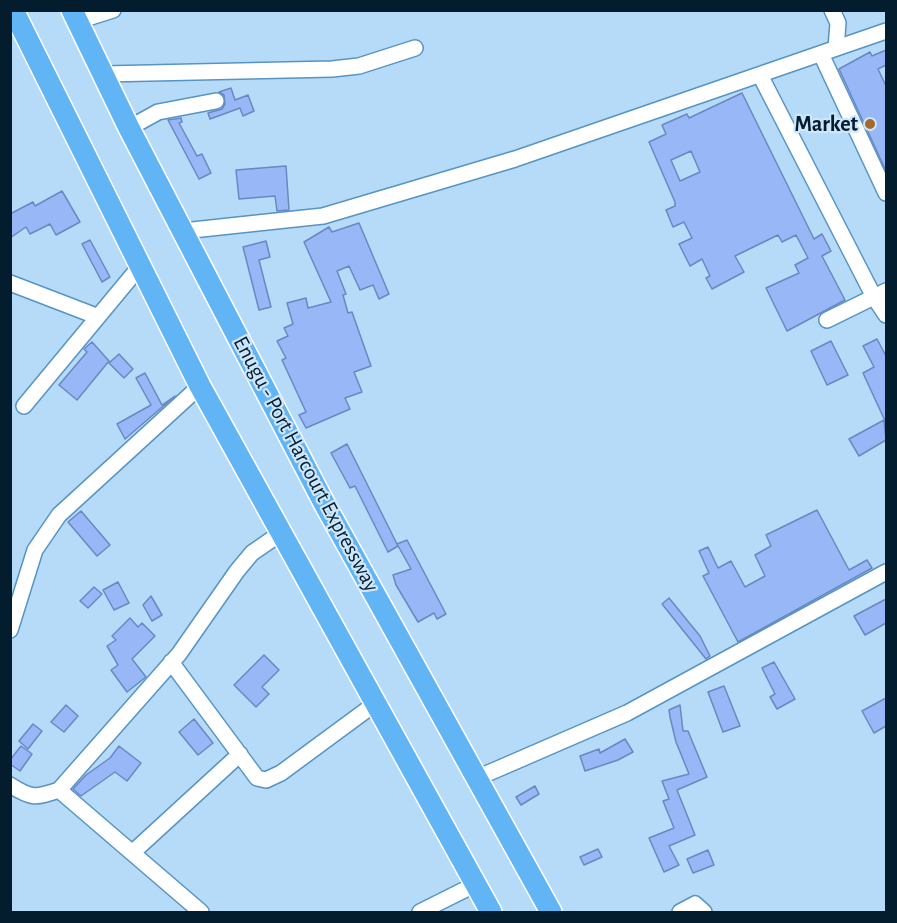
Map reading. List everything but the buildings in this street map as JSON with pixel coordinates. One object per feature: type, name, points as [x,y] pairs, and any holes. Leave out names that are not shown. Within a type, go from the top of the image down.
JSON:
[{"type":"highway","points":[[13,10],[200,386],[491,912]]},
{"type":"highway","name":"Enugu - Port Harcourt Expressway","points":[[75,16],[129,128],[324,503],[551,912]]},
{"type":"street","points":[[75,16],[113,10]]},
{"type":"street","points":[[832,10],[838,23],[836,48]]},
{"type":"street","points":[[183,231],[323,216],[515,159],[886,31]]},
{"type":"street","points":[[104,74],[332,69],[359,66],[415,48]]},
{"type":"street","points":[[821,54],[886,193]]},
{"type":"street","points":[[760,75],[880,294],[886,315]]},
{"type":"street","points":[[129,128],[158,112],[216,101]]},
{"type":"street","points":[[24,406],[96,316],[141,265]]},
{"type":"street","points":[[10,283],[96,316]]},
{"type":"street","points":[[827,320],[880,294]]},
{"type":"street","points":[[10,630],[35,550],[59,515],[200,386]]},
{"type":"street","points":[[10,785],[27,796],[38,797],[59,790],[171,662],[252,553],[281,532]]},
{"type":"street","points":[[477,778],[627,713],[886,572]]},
{"type":"street","points":[[171,662],[257,778],[266,780],[274,777],[376,703]]},
{"type":"street","points":[[132,853],[240,754]]},
{"type":"street","points":[[59,790],[201,912]]},
{"type":"street","points":[[420,912],[476,884]]},
{"type":"street","points":[[680,912],[695,904],[704,912]]},
{"type":"place","name":"Market","points":[[870,124]]}]
